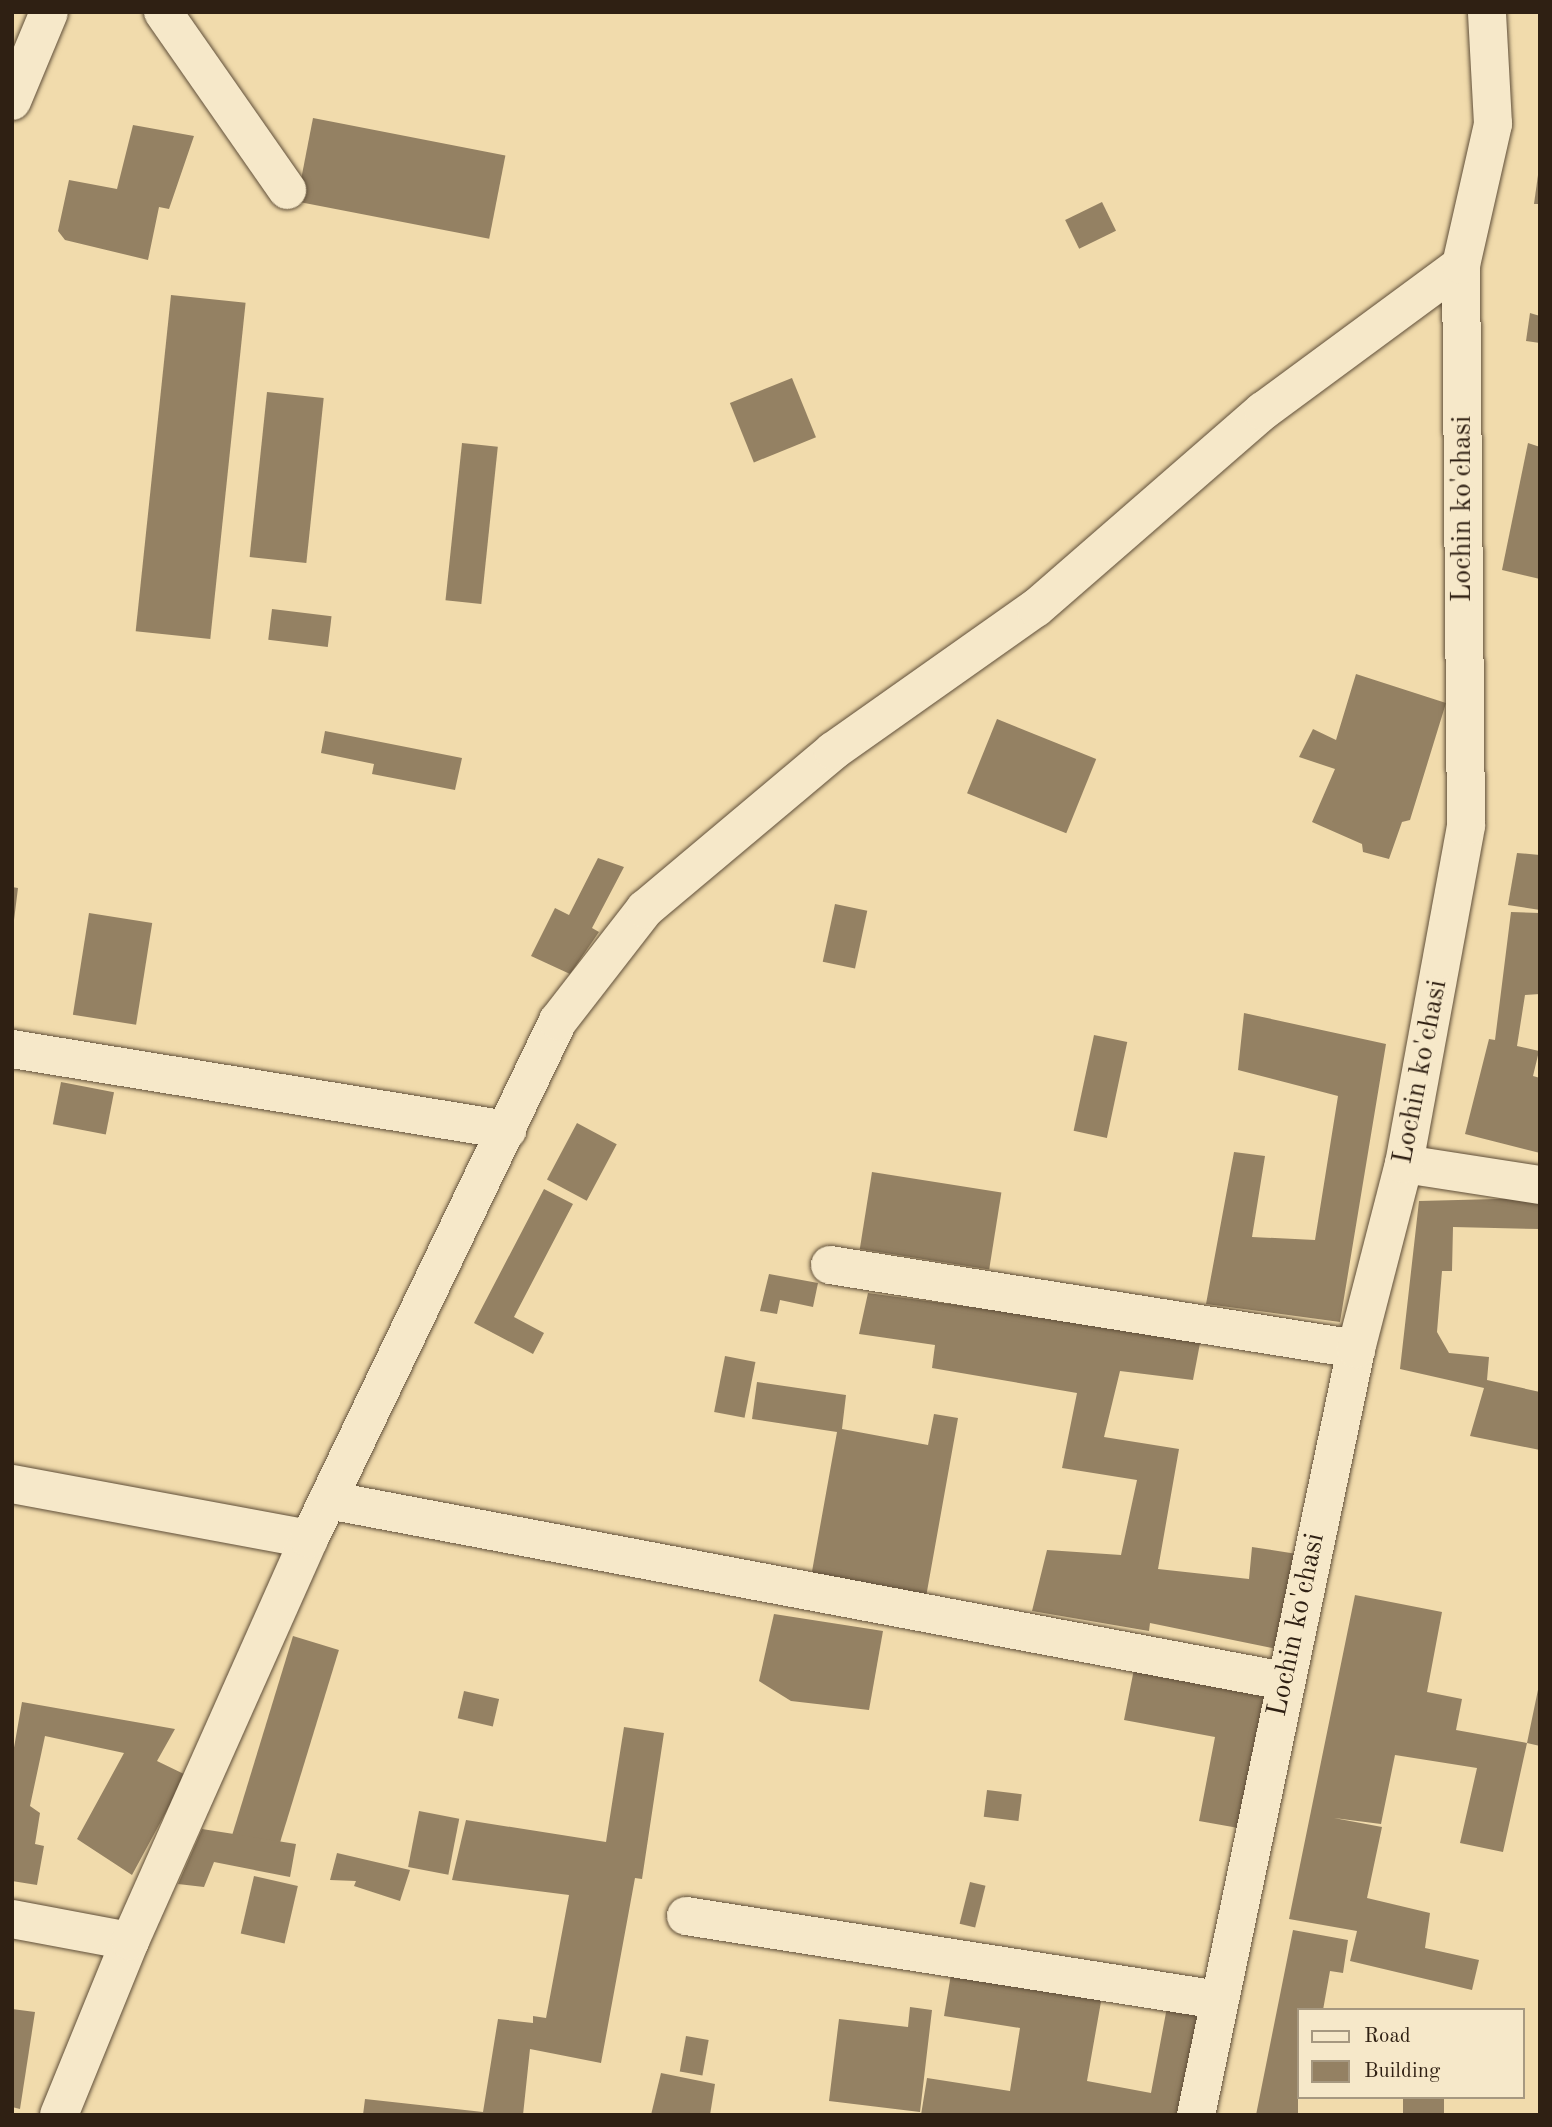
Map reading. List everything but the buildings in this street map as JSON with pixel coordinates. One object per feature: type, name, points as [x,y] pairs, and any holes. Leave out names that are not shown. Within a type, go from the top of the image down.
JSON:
[{"type":"street","points":[[12,101],[49,12]]},
{"type":"street","points":[[163,12],[286,190]]},
{"type":"street","name":"Lochin ko'chasi","points":[[1196,2115],[1284,1681],[1356,1349],[1404,1164],[1466,826],[1461,265],[1493,124],[1487,12]]},
{"type":"street","points":[[59,2115],[130,1941],[309,1539],[558,1021],[645,909],[833,751],[1037,608],[1263,411],[1461,265]]},
{"type":"street","points":[[12,1049],[507,1130]]},
{"type":"street","points":[[1404,1164],[1540,1185]]},
{"type":"street","points":[[830,1265],[1356,1349]]},
{"type":"street","points":[[12,1484],[309,1539]]},
{"type":"street","points":[[328,1500],[1284,1681]]},
{"type":"street","points":[[686,1916],[1219,2000]]},
{"type":"street","points":[[12,1919],[130,1941]]}]
